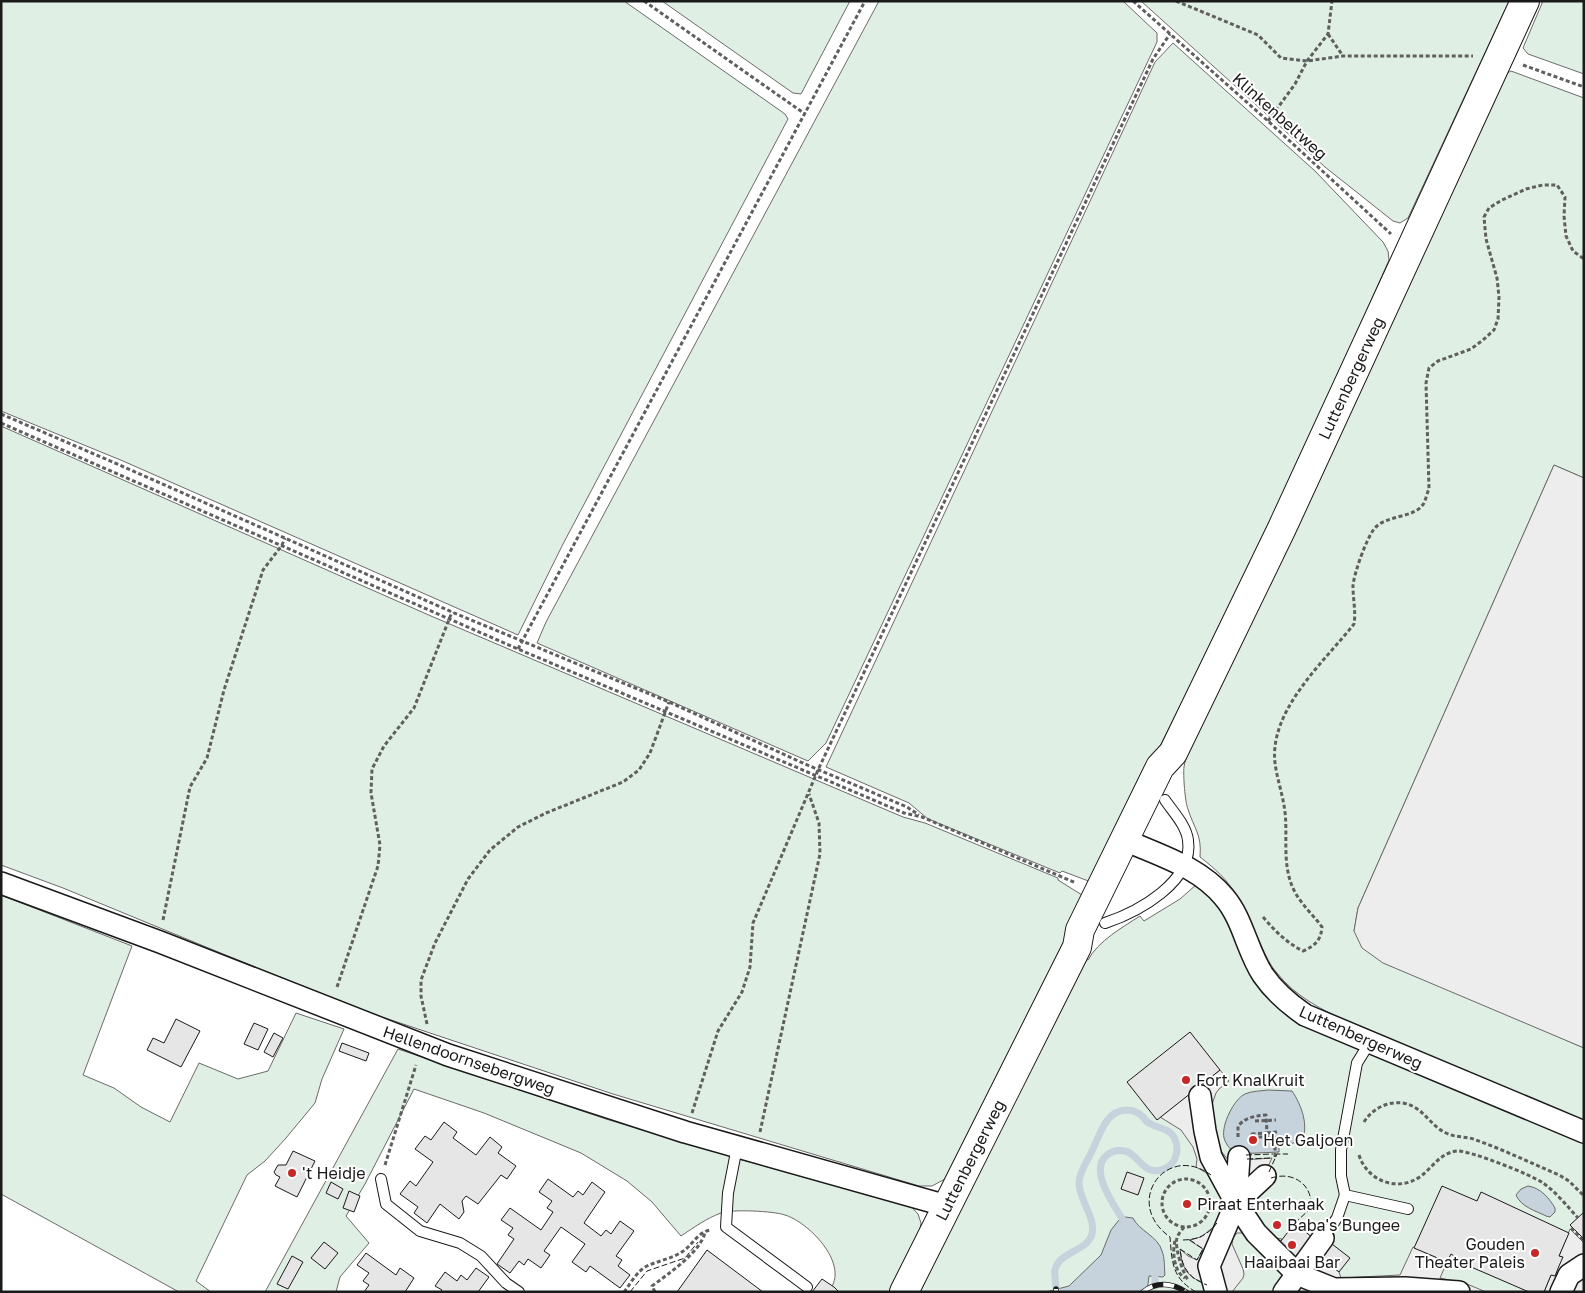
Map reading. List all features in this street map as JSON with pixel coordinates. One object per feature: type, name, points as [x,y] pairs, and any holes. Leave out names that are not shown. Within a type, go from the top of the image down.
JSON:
[{"type":"street","name":"Luttenbergerweg","points":[[1077,947],[1094,938],[1104,922],[1134,844],[1160,766],[1173,753],[1282,528],[1525,1]]},
{"type":"street","name":"Luttenbergerweg","points":[[904,1292],[1077,947],[1080,930],[1098,893],[1165,800],[1177,772],[1173,753]]},
{"type":"street","name":"Luttenbergerweg","points":[[1134,844],[1185,865],[1216,888],[1232,908],[1263,974],[1277,992],[1294,1008],[1305,1015],[1584,1132]]},
{"type":"street","name":"Hellendoornsebergweg","points":[[1,883],[160,942],[423,1046],[685,1132],[947,1206]]},
{"type":"street","points":[[1200,1096],[1211,1157],[1230,1204],[1256,1233],[1271,1242],[1297,1274],[1334,1289],[1457,1291]]},
{"type":"street","points":[[1216,1292],[1209,1266],[1230,1204],[1239,1157]]},
{"type":"street","points":[[1230,1204],[1265,1176]]},
{"type":"street","points":[[1284,1292],[1323,1238]]},
{"type":"lane","points":[[1104,922],[1121,918],[1142,907],[1167,889],[1185,865],[1188,853],[1188,838],[1183,826],[1165,800]]},
{"type":"lane","points":[[1323,1238],[1337,1218],[1345,1195],[1341,1176],[1341,1150],[1357,1063],[1370,1042]]},
{"type":"lane","points":[[746,1149],[728,1193],[726,1226],[807,1287]]},
{"type":"lane","points":[[381,1179],[386,1204],[420,1231],[460,1243],[481,1256],[506,1283],[519,1292]]},
{"type":"lane","points":[[1345,1195],[1408,1209]]},
{"type":"path","points":[[644,1],[805,114]]},
{"type":"path","points":[[518,649],[865,1]]},
{"type":"path","name":"Klinkenbeltweg","points":[[1133,1],[1268,121],[1382,227],[1410,250]]},
{"type":"path","points":[[1176,1],[1258,35],[1281,58],[1307,61],[1343,56],[1462,56]]},
{"type":"path","points":[[1268,121],[1295,84],[1307,61],[1328,34],[1332,1]]},
{"type":"path","points":[[685,1132],[718,1032],[742,992],[750,968],[753,923],[818,770],[1153,59],[1170,34]]},
{"type":"path","points":[[1328,34],[1343,56]]},
{"type":"path","points":[[1499,56],[1584,87]]},
{"type":"path","points":[[1261,914],[1272,928],[1293,946],[1303,951],[1314,947],[1322,936],[1322,927],[1296,894],[1289,874],[1285,848],[1285,814],[1275,763],[1275,740],[1285,714],[1312,672],[1354,624],[1356,615],[1353,584],[1355,572],[1367,541],[1376,527],[1395,516],[1412,513],[1423,505],[1428,489],[1426,383],[1429,368],[1448,356],[1471,349],[1494,330],[1498,319],[1499,296],[1497,278],[1486,239],[1484,217],[1489,208],[1518,193],[1543,185],[1557,185],[1565,197],[1566,236],[1573,251],[1584,259]]},
{"type":"path","points":[[1,414],[452,612],[669,702],[818,770],[907,807],[922,817],[1098,893]]},
{"type":"path","points":[[1,423],[665,712],[904,813],[922,817]]},
{"type":"path","points":[[160,942],[190,786],[207,758],[224,690],[263,570],[282,545],[284,538]]},
{"type":"path","points":[[329,1009],[378,866],[380,845],[371,793],[372,769],[384,746],[414,708],[452,612]]},
{"type":"path","points":[[381,1179],[427,1034],[427,1021],[421,996],[421,980],[435,943],[468,879],[490,850],[518,827],[546,813],[622,782],[639,770],[650,753],[669,702]]},
{"type":"path","points":[[746,1149],[820,854],[819,823],[809,793]]},
{"type":"path","points":[[1362,1124],[1373,1111],[1381,1107],[1394,1102],[1407,1104],[1421,1110],[1433,1124],[1445,1133],[1476,1140],[1558,1174],[1569,1181],[1584,1196]]},
{"type":"path","points":[[1239,1157],[1238,1126],[1253,1116],[1266,1115],[1267,1132]]},
{"type":"path","points":[[1255,1121],[1276,1120]]},
{"type":"path","points":[[1276,1154],[1275,1137],[1252,1137],[1252,1134],[1277,1132]]},
{"type":"path","points":[[1358,1151],[1362,1163],[1370,1174],[1380,1180],[1392,1183],[1414,1180],[1444,1155],[1457,1151],[1471,1152],[1544,1184],[1578,1218]]},
{"type":"path","points":[[1184,1227],[1177,1226],[1171,1222],[1166,1216],[1162,1202],[1167,1188],[1179,1180],[1187,1179],[1195,1181],[1202,1186],[1207,1192],[1209,1200],[1209,1209],[1206,1216],[1200,1222],[1184,1227],[1176,1238],[1180,1264],[1186,1278],[1194,1284]]},
{"type":"path","points":[[624,1292],[646,1266],[680,1254],[693,1240],[705,1231],[726,1226]]},
{"type":"path","points":[[1574,1228],[1572,1230],[1584,1241]]},
{"type":"path","points":[[655,1292],[652,1286],[685,1261],[704,1237],[705,1231]]},
{"type":"green space","points":[[1,1],[624,1],[785,114],[788,119],[563,544],[518,635],[123,461],[1,411]]},
{"type":"green space","points":[[662,1],[850,1],[801,94],[793,93]]},
{"type":"green space","points":[[879,1],[1123,1],[1157,33],[1157,42],[826,743],[808,761],[537,643],[546,622]]},
{"type":"green space","points":[[1141,1],[1509,1],[1408,218],[1400,223],[1393,221],[1325,167]]},
{"type":"green space","points":[[1543,1],[1584,1],[1584,74],[1528,54],[1523,48]]},
{"type":"green space","points":[[1173,43],[1315,171],[1383,242],[1388,251],[1389,260],[1245,574],[1091,882],[1062,871],[1060,873],[928,819],[909,803],[826,767],[1155,62]]},
{"type":"green space","points":[[1511,71],[1584,98],[1584,478],[1554,465],[1358,908],[1354,931],[1527,1023],[1584,1048],[1584,1121],[1349,1022],[1319,1008],[1292,989],[1271,965],[1235,892],[1221,875],[1200,857],[1199,837],[1187,806],[1184,782],[1185,763],[1190,749],[1502,76]]},
{"type":"green space","points":[[1,426],[431,616],[903,817],[925,823],[1058,878],[1058,880],[1082,895],[1082,906],[945,1179],[932,1186],[919,1186],[613,1094],[373,1014],[63,888],[1,865]]},
{"type":"green space","points":[[1197,884],[1224,911],[1260,983],[1584,1142],[1584,1292],[918,1292],[1085,959],[1088,960],[1104,941],[1119,930],[1140,916],[1144,921],[1180,899]]},
{"type":"green space","points":[[1,895],[132,946],[83,1075],[114,1088],[141,1107],[170,1122],[199,1063],[238,1079],[268,1071],[296,1013],[344,1029],[322,1079],[315,1103],[265,1161],[247,1175],[196,1281],[211,1292],[179,1292],[1,1194]]},
{"type":"green space","points":[[398,1049],[606,1119],[746,1161],[818,1181],[906,1201],[918,1214],[921,1223],[920,1229],[889,1292],[832,1292],[831,1288],[835,1278],[830,1255],[814,1234],[794,1219],[772,1212],[726,1212],[700,1223],[681,1236],[652,1202],[627,1181],[581,1153],[484,1113],[414,1089],[365,1184],[346,1216],[369,1243],[340,1277],[336,1292],[265,1292]]},
{"type":"shaded area","points":[[1554,465],[1584,478],[1584,1048],[1383,963],[1362,948],[1354,931],[1358,908]]},
{"type":"shaded area","points":[[1220,1070],[1229,1081],[1216,1093],[1210,1110],[1218,1147],[1229,1161],[1272,1158],[1251,1202],[1251,1208],[1254,1220],[1276,1238],[1282,1239],[1277,1246],[1323,1238],[1332,1244],[1321,1257],[1339,1272],[1341,1278],[1400,1275],[1413,1247],[1447,1262],[1440,1278],[1467,1284],[1486,1292],[1273,1292],[1284,1274],[1245,1233],[1237,1233],[1233,1238],[1232,1244],[1243,1269],[1243,1278],[1232,1292],[1207,1292],[1209,1285],[1193,1278],[1186,1271],[1180,1249],[1188,1256],[1197,1260],[1203,1249],[1189,1240],[1201,1237],[1216,1225],[1223,1201],[1212,1176],[1196,1167],[1197,1159],[1193,1147],[1181,1130],[1160,1117]]},
{"type":"shaded area","points":[[1268,1090],[1292,1091],[1303,1116],[1305,1130],[1301,1142],[1279,1145],[1279,1152],[1236,1154],[1224,1138],[1224,1126],[1229,1113],[1237,1101],[1245,1094]]},
{"type":"shaded area","points":[[1528,1186],[1541,1191],[1555,1208],[1555,1212],[1550,1217],[1529,1208],[1518,1199],[1516,1195],[1521,1189]]},
{"type":"shaded area","points":[[1125,1217],[1133,1218],[1140,1227],[1157,1241],[1164,1260],[1165,1275],[1163,1277],[1149,1276],[1147,1292],[1046,1292],[1069,1286],[1101,1255],[1111,1230],[1119,1220]]},
{"type":"shaded area","points":[[1570,1229],[1584,1243],[1584,1292],[1544,1292],[1551,1275],[1562,1257],[1559,1256]]},
{"type":"building","points":[[176,1019],[200,1031],[181,1067],[147,1050],[153,1038],[164,1043]]},
{"type":"building","points":[[254,1023],[268,1029],[258,1050],[244,1044]]},
{"type":"building","points":[[1190,1032],[1220,1070],[1157,1120],[1127,1082]]},
{"type":"building","points":[[274,1033],[283,1038],[273,1057],[264,1052]]},
{"type":"building","points":[[342,1043],[369,1053],[366,1061],[339,1051]]},
{"type":"building","points":[[444,1122],[457,1132],[453,1138],[476,1155],[490,1137],[502,1147],[498,1153],[516,1166],[507,1179],[501,1175],[478,1204],[466,1196],[462,1201],[464,1212],[459,1219],[440,1204],[427,1223],[414,1213],[418,1207],[400,1194],[410,1181],[416,1186],[433,1162],[415,1149],[425,1136],[431,1140]]},
{"type":"building","name":"'t Heidje","points":[[293,1151],[315,1161],[297,1197],[275,1186],[280,1177],[274,1172],[278,1165],[286,1165]]},
{"type":"building","points":[[1127,1172],[1144,1178],[1138,1195],[1121,1189]]},
{"type":"building","points":[[548,1179],[573,1197],[578,1191],[583,1195],[592,1182],[605,1192],[584,1223],[601,1236],[606,1230],[611,1234],[620,1221],[634,1231],[616,1256],[622,1260],[618,1266],[630,1275],[620,1288],[590,1266],[586,1272],[572,1262],[585,1244],[561,1227],[544,1251],[550,1255],[541,1268],[528,1259],[524,1265],[519,1261],[510,1273],[497,1264],[514,1239],[508,1235],[513,1228],[501,1220],[510,1208],[541,1230],[553,1212],[547,1208],[552,1201],[539,1192]]},
{"type":"building","points":[[331,1182],[343,1189],[338,1199],[326,1193]]},
{"type":"building","points":[[1442,1186],[1477,1201],[1481,1192],[1569,1233],[1559,1256],[1563,1257],[1555,1276],[1551,1275],[1544,1292],[1529,1292],[1455,1260],[1456,1257],[1451,1254],[1447,1262],[1414,1248]]},
{"type":"building","points":[[349,1191],[360,1196],[354,1212],[343,1208]]},
{"type":"building","points":[[1584,1212],[1584,1239],[1570,1225]]},
{"type":"building","points":[[1295,1223],[1314,1239],[1296,1261],[1277,1246]]},
{"type":"building","points":[[324,1242],[338,1253],[325,1269],[311,1258]]},
{"type":"building","points":[[1332,1244],[1350,1258],[1339,1272],[1321,1257]]},
{"type":"building","points":[[707,1250],[763,1292],[677,1292]]},
{"type":"building","points":[[366,1253],[396,1275],[400,1268],[414,1278],[405,1292],[364,1292],[369,1285],[363,1281],[369,1273],[357,1265]]},
{"type":"building","points":[[292,1256],[303,1262],[288,1289],[277,1284]]},
{"type":"building","points":[[476,1268],[489,1277],[478,1292],[440,1292],[442,1290],[435,1286],[445,1272],[457,1281],[461,1275],[467,1280]]},
{"type":"building","points":[[822,1279],[834,1287],[839,1292],[812,1292]]},
{"type":"waterway","points":[[1056,1289],[1055,1270],[1058,1264],[1067,1255],[1085,1245],[1092,1234],[1092,1221],[1079,1183],[1082,1170],[1108,1119],[1119,1111],[1126,1110],[1141,1115],[1149,1123],[1169,1132],[1174,1137],[1177,1148],[1172,1164],[1157,1171],[1146,1168],[1130,1153],[1125,1151],[1111,1153],[1102,1162],[1100,1170],[1102,1180],[1126,1225]]},
{"type":"waterway","points":[[1155,1269],[1155,1286]]},
{"type":"railway","points":[[1143,1292],[1148,1288],[1159,1285],[1170,1285],[1186,1292]]},
{"type":"fence","points":[[1246,1155],[1273,1154]]},
{"type":"fence","points":[[1269,1172],[1277,1154],[1288,1154]]},
{"type":"fence","points":[[1247,1159],[1272,1158]]},
{"type":"fence","points":[[1196,1292],[1182,1281],[1175,1269],[1170,1237],[1156,1223],[1150,1208],[1150,1194],[1156,1181],[1166,1171],[1179,1166],[1194,1167],[1211,1175]]},
{"type":"fence","points":[[1271,1178],[1279,1176],[1294,1178],[1300,1181],[1309,1192],[1311,1208],[1295,1223]]},
{"type":"fence","points":[[1183,1240],[1202,1236],[1217,1223]]},
{"type":"fence","points":[[1190,1240],[1203,1249],[1197,1260],[1180,1249],[1183,1262],[1191,1276],[1207,1285]]},
{"type":"fence","points":[[630,1292],[647,1271],[685,1258],[698,1242]]},
{"type":"place","name":"Fort KnalKruit","points":[[1186,1080]]},
{"type":"place","name":"Het Galjoen","points":[[1253,1140]]},
{"type":"place","name":"'t Heidje","points":[[292,1173]]},
{"type":"place","name":"Piraat Enterhaak","points":[[1187,1204]]},
{"type":"place","name":"Baba's Bungee","points":[[1277,1225]]},
{"type":"place","name":"Haaibaai Bar","points":[[1292,1245]]},
{"type":"place","name":"Gouden Theater Paleis","points":[[1535,1253]]}]
